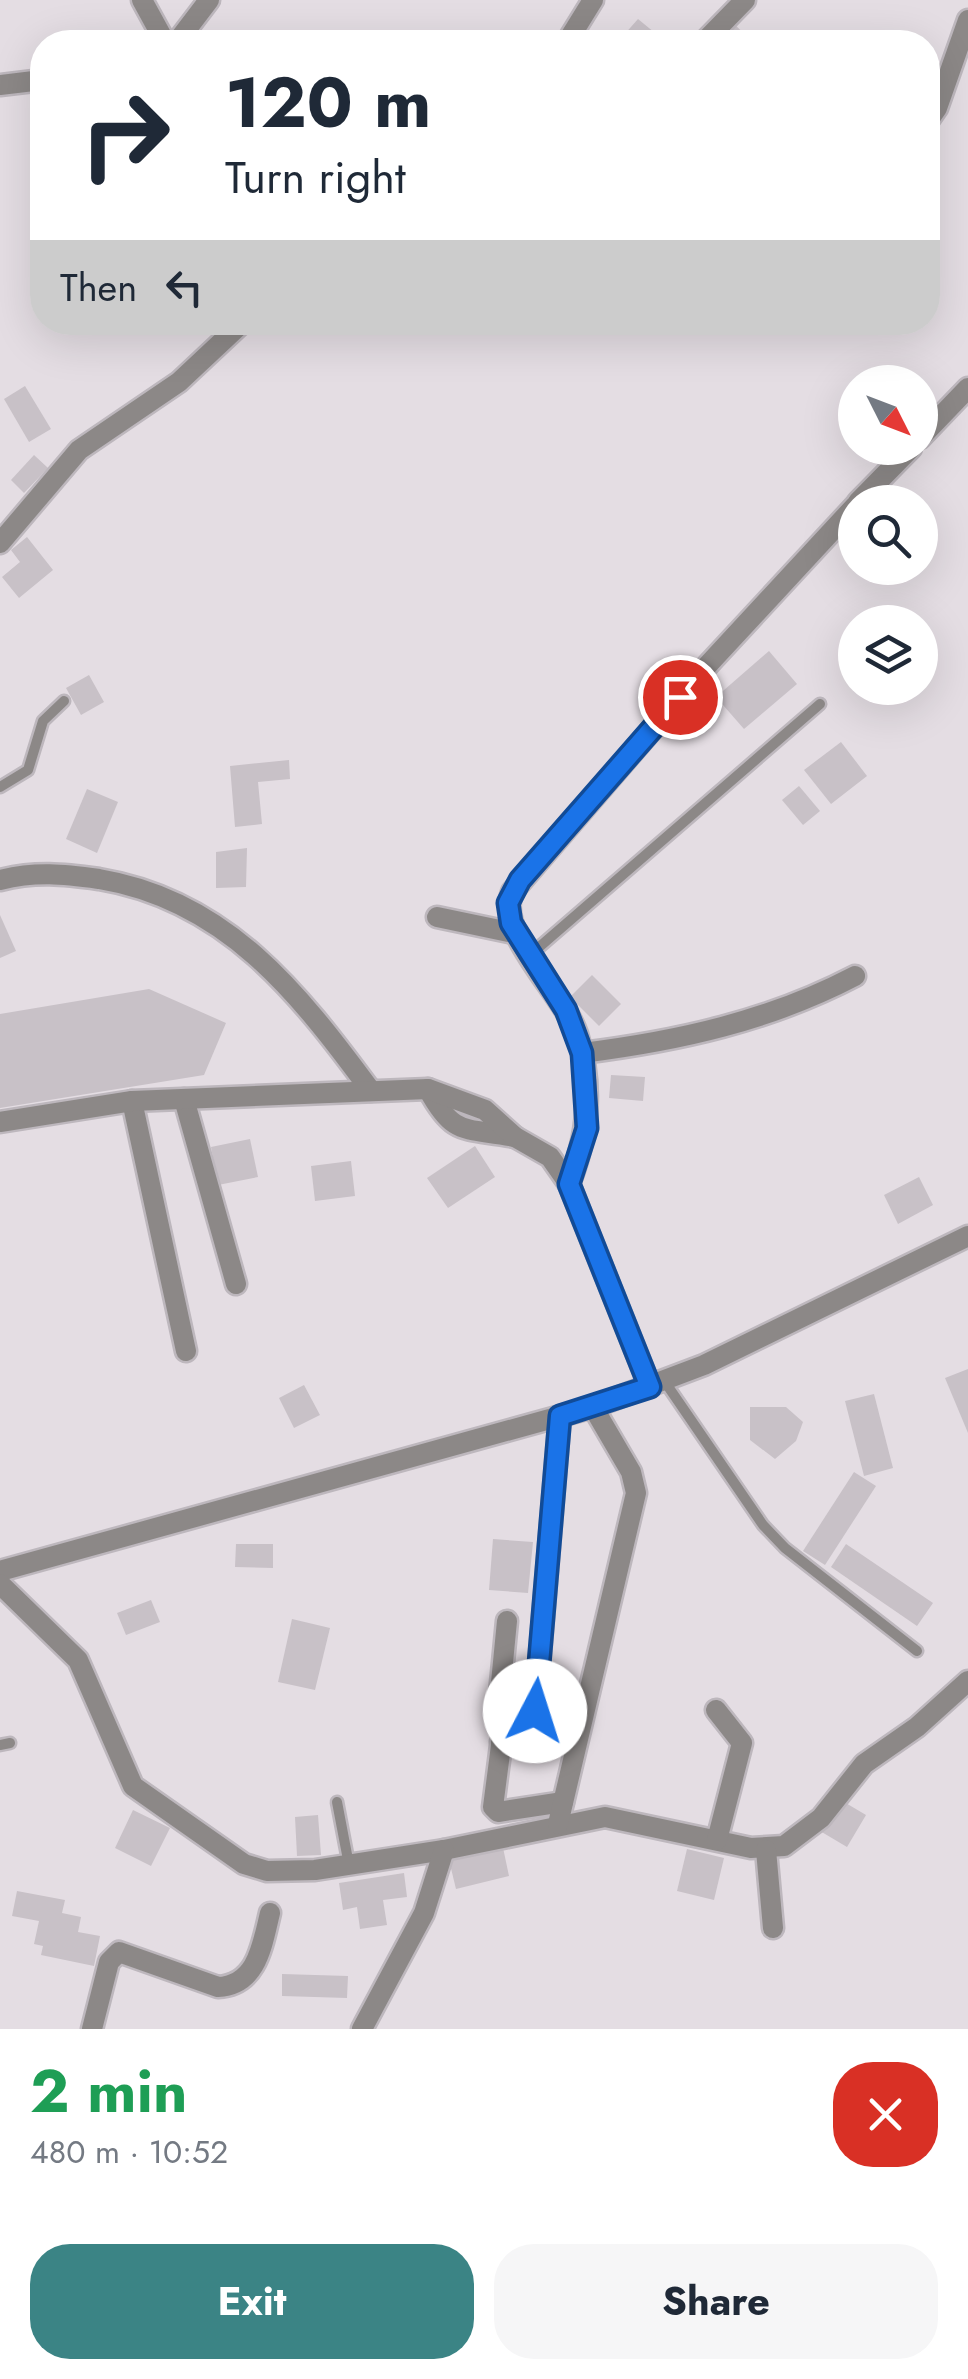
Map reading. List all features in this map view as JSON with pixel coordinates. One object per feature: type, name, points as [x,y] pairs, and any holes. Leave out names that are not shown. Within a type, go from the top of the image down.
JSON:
[{"type":"street","points":[[142,0],[158,30]]},
{"type":"street","points":[[186,30],[209,0]]},
{"type":"street","points":[[574,30],[592,0]]},
{"type":"street","points":[[716,30],[746,0]]},
{"type":"street","points":[[940,99],[968,20]]},
{"type":"street","points":[[0,84],[30,81]]},
{"type":"street","points":[[0,543],[79,450],[179,382],[229,335]]},
{"type":"street","points":[[938,419],[968,388]]},
{"type":"street","points":[[875,485],[895,465]]},
{"type":"street","points":[[569,1184],[587,1128],[582,1053],[566,1010],[514,933],[508,903],[520,880],[705,668],[838,524]]},
{"type":"street","points":[[0,880],[52,872],[123,883],[179,901],[216,922],[254,953],[315,1017],[370,1091]]},
{"type":"street","points":[[437,917],[514,933]]},
{"type":"street","points":[[582,1053],[716,1030],[788,1007],[855,976]]},
{"type":"street","points":[[0,1122],[132,1101],[370,1091],[428,1089],[477,1104],[516,1137],[550,1157],[569,1184],[657,1384]]},
{"type":"street","points":[[184,1099],[236,1284]]},
{"type":"street","points":[[132,1101],[186,1351]]},
{"type":"street","points":[[0,1571],[593,1407],[657,1384],[968,1236]]},
{"type":"street","points":[[558,1824],[636,1493],[631,1472],[593,1407]]},
{"type":"street","points":[[500,1742],[531,1743],[560,1416]]},
{"type":"street","points":[[0,1584],[78,1660],[127,1779],[139,1792],[257,1869],[307,1870],[444,1850],[558,1824],[615,1818],[766,1850],[784,1846],[809,1830],[864,1764],[917,1727],[968,1682]]},
{"type":"street","points":[[508,1621],[500,1694],[506,1707],[494,1810],[563,1802]]},
{"type":"street","points":[[501,1684],[538,1684]]},
{"type":"street","points":[[716,1710],[742,1743],[717,1840]]},
{"type":"street","points":[[362,2029],[430,1901],[444,1850]]},
{"type":"street","points":[[766,1850],[773,1928]]},
{"type":"street","points":[[92,2029],[109,1962],[120,1952],[218,1987],[235,1986],[250,1973],[270,1913]]},
{"type":"lane","points":[[0,787],[28,770],[43,721],[64,701]]},
{"type":"lane","points":[[530,955],[820,704]]},
{"type":"lane","points":[[657,1384],[785,1548],[917,1651]]},
{"type":"lane","points":[[337,1802],[349,1864]]},
{"type":"building","points":[[638,19],[651,30],[628,30]]},
{"type":"building","points":[[25,386],[51,429],[29,442],[4,399]]},
{"type":"building","points":[[34,455],[48,468],[24,493],[11,480]]},
{"type":"building","points":[[27,537],[53,570],[19,598],[2,577],[20,562],[11,550]]},
{"type":"building","points":[[769,651],[797,684],[744,729],[716,697]]},
{"type":"building","points":[[89,675],[104,702],[81,715],[66,688]]},
{"type":"building","points":[[841,742],[867,776],[831,804],[804,770]]},
{"type":"building","points":[[289,760],[290,779],[258,782],[262,824],[235,827],[230,766]]},
{"type":"building","points":[[799,786],[820,811],[803,825],[782,800]]},
{"type":"building","points":[[87,789],[118,802],[97,853],[66,839]]},
{"type":"building","points":[[247,848],[246,887],[216,888],[216,852]]},
{"type":"building","points":[[0,915],[16,951],[0,958]]},
{"type":"building","points":[[592,975],[621,1004],[599,1026],[570,997]]},
{"type":"building","points":[[149,989],[226,1023],[204,1075],[0,1108],[0,1014]]},
{"type":"building","points":[[611,1075],[645,1077],[643,1101],[609,1098]]},
{"type":"building","points":[[250,1139],[258,1177],[218,1185],[211,1147]]},
{"type":"building","points":[[475,1146],[495,1177],[448,1208],[427,1178]]},
{"type":"building","points":[[351,1161],[355,1196],[315,1201],[311,1166]]},
{"type":"building","points":[[919,1177],[933,1205],[898,1224],[884,1195]]},
{"type":"building","points":[[968,1369],[968,1433],[945,1378]]},
{"type":"building","points":[[304,1385],[320,1415],[294,1428],[279,1398]]},
{"type":"building","points":[[874,1394],[893,1468],[864,1476],[845,1401]]},
{"type":"building","points":[[750,1407],[786,1407],[803,1422],[796,1441],[775,1459],[750,1440]]},
{"type":"building","points":[[854,1472],[876,1486],[825,1565],[803,1551]]},
{"type":"building","points":[[493,1539],[533,1542],[528,1593],[489,1590]]},
{"type":"building","points":[[236,1544],[273,1544],[273,1568],[235,1567]]},
{"type":"building","points":[[846,1544],[933,1603],[917,1626],[831,1567]]},
{"type":"building","points":[[151,1600],[160,1622],[126,1635],[117,1613]]},
{"type":"building","points":[[292,1619],[330,1628],[315,1690],[278,1682]]},
{"type":"building","points":[[839,1799],[866,1815],[847,1847],[820,1831]]},
{"type":"building","points":[[133,1810],[170,1828],[151,1866],[115,1848]]},
{"type":"building","points":[[318,1815],[321,1855],[297,1856],[295,1817]]},
{"type":"building","points":[[502,1843],[509,1876],[456,1889],[448,1856]]},
{"type":"building","points":[[687,1849],[724,1858],[714,1900],[677,1891]]},
{"type":"building","points":[[404,1873],[407,1897],[383,1900],[387,1925],[360,1929],[357,1907],[343,1910],[339,1883]]},
{"type":"building","points":[[17,1891],[65,1900],[62,1913],[81,1917],[78,1932],[100,1936],[94,1966],[41,1955],[43,1946],[34,1944],[39,1921],[12,1916]]},
{"type":"building","points":[[282,1974],[348,1976],[347,1998],[282,1996]]},
{"type":"route","points":[[535,1711],[560,1416],[650,1387],[616,1292],[569,1184],[587,1128],[582,1053],[576,1030],[514,933],[508,903],[520,880],[680,697]]}]
